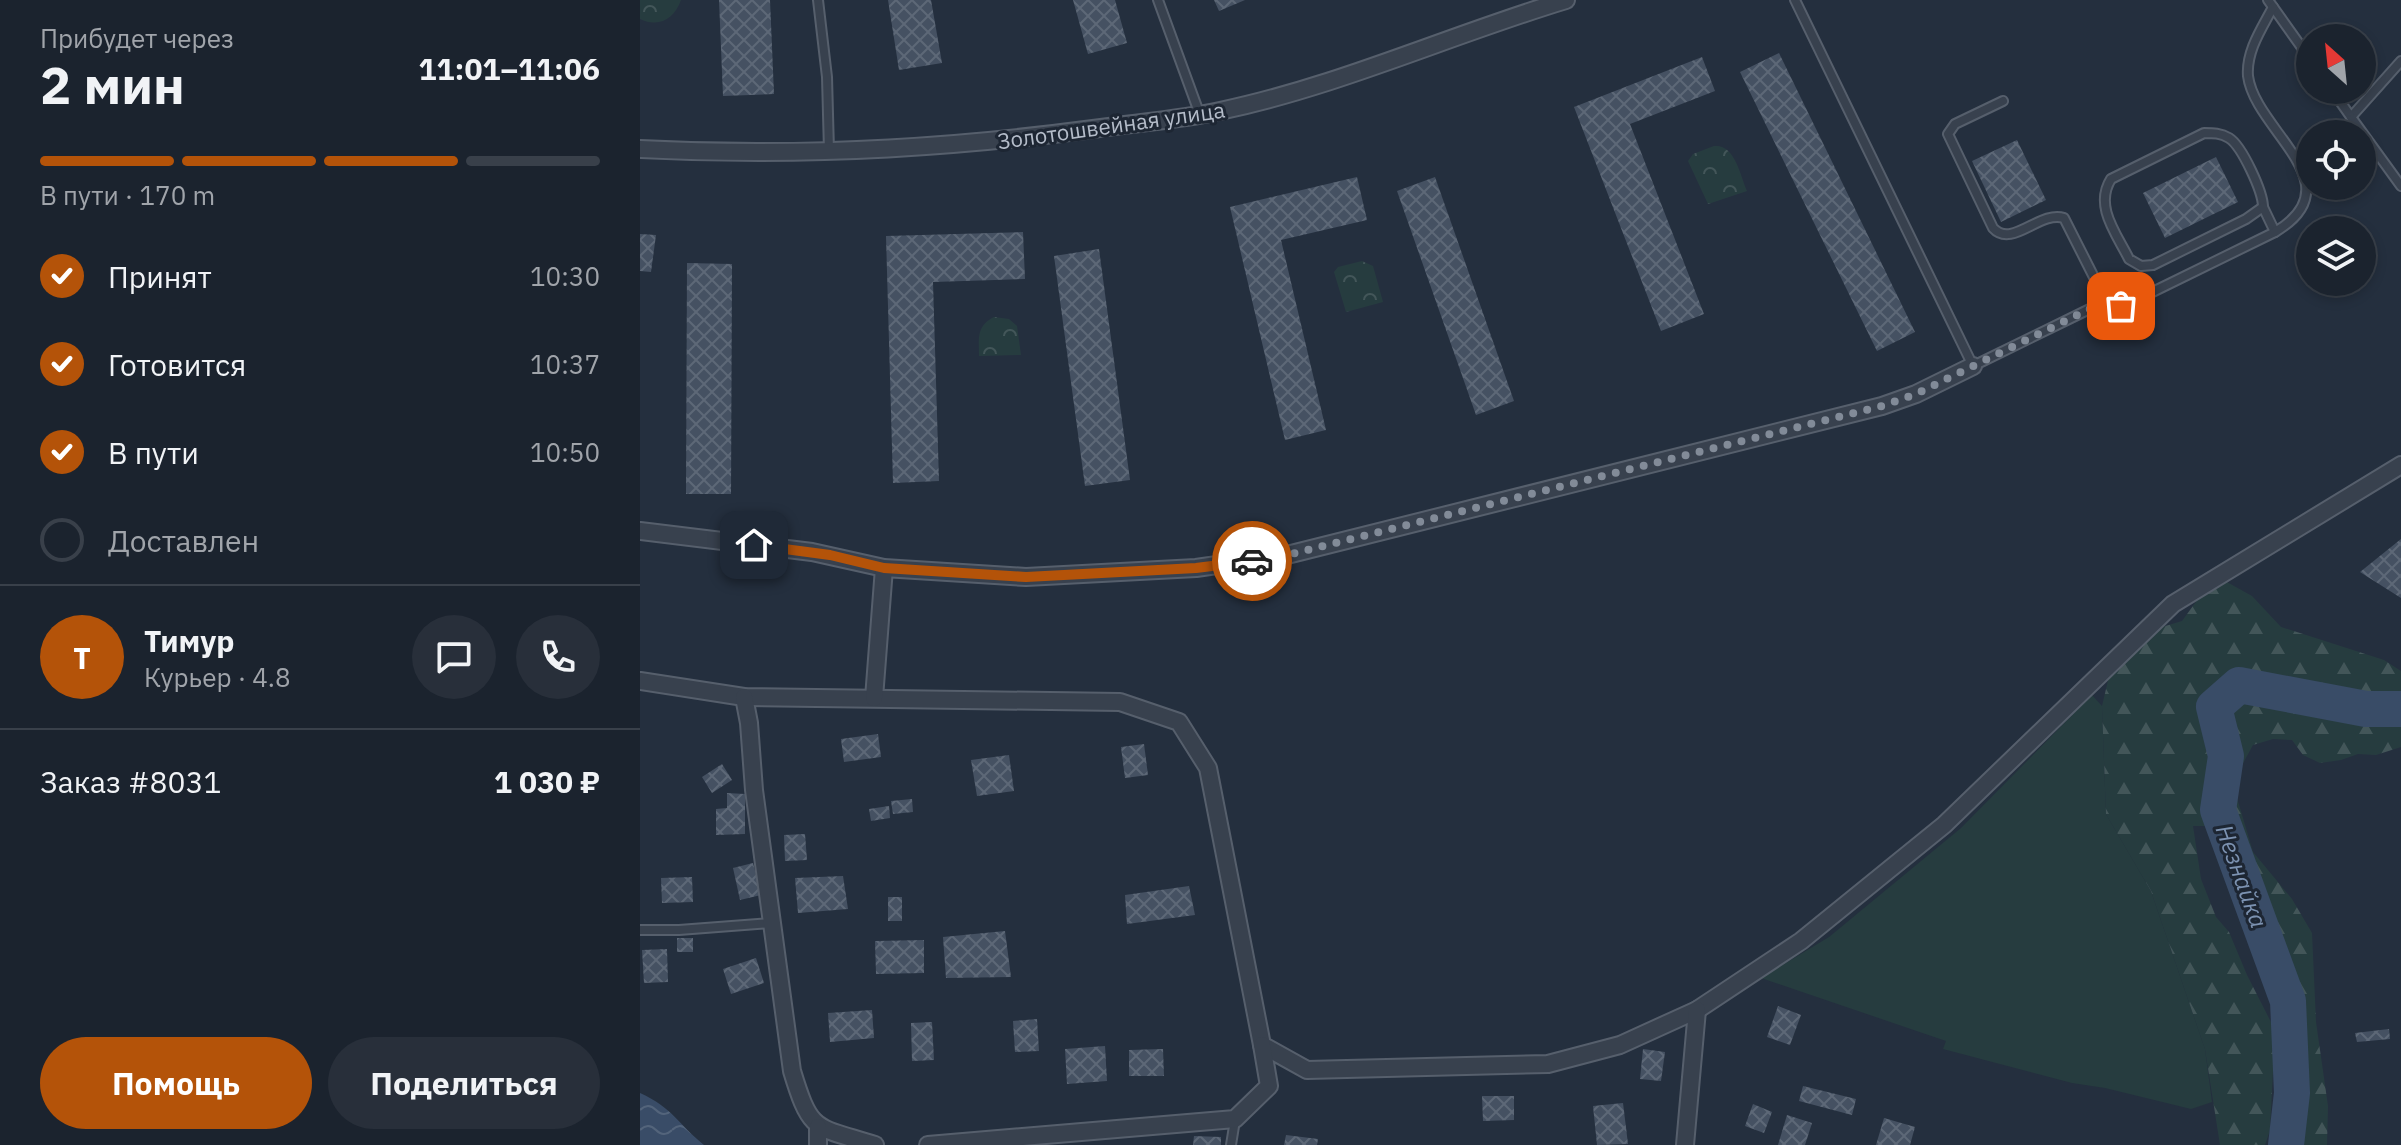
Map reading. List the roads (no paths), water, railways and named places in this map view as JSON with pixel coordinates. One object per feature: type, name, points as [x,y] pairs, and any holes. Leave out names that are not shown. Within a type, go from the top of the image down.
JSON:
[{"type":"street","name":"Золотошвейная улица","points":[[640,149],[829,151],[1008,141],[1200,115],[1355,73],[1544,3],[1566,0]]},
{"type":"street","points":[[640,531],[812,552],[884,568],[1033,577],[1196,568],[1287,555],[1882,406],[1916,394],[1973,366]]},
{"type":"street","points":[[1262,1045],[1307,1070],[1548,1064],[1620,1045],[1697,1010],[1801,941],[1944,825],[2173,604],[2401,465]]},
{"type":"street","points":[[874,698],[884,568]]},
{"type":"street","points":[[640,681],[744,697],[1120,702],[1179,722],[1208,768],[1269,1086],[1235,1119],[928,1145]]},
{"type":"street","points":[[744,697],[792,1071],[804,1110],[818,1127],[875,1145]]},
{"type":"street","points":[[1685,1145],[1697,1010]]},
{"type":"street","points":[[818,1127],[818,1145]]},
{"type":"lane","points":[[818,0],[827,77],[829,151]]},
{"type":"lane","points":[[1158,0],[1200,115]]},
{"type":"lane","points":[[1795,0],[1973,366],[2106,301]]},
{"type":"lane","points":[[2271,4],[2296,39]]},
{"type":"lane","points":[[2003,101],[1955,124],[1948,134],[1993,228],[1999,234],[2009,235],[2046,217],[2054,215],[2064,218],[2106,301],[2116,306],[2128,304],[2275,232],[2298,213],[2306,194],[2303,170],[2257,102],[2248,74],[2250,51],[2271,4]]},
{"type":"lane","points":[[2351,117],[2401,61]]},
{"type":"lane","points":[[2342,104],[2401,186]]},
{"type":"lane","points":[[2263,207],[2246,219],[2153,265],[2141,266],[2129,259],[2105,209],[2103,198],[2111,179],[2204,133],[2215,133],[2225,135],[2237,145],[2275,232]]},
{"type":"lane","points":[[640,930],[771,923]]},
{"type":"lane","points":[[1231,1145],[1235,1119]]},
{"type":"water","points":[[640,1093],[668,1111],[704,1145],[640,1145]]},
{"type":"waterway","name":"Незнайка","points":[[2286,1145],[2292,1093],[2288,1001],[2218,810],[2226,756],[2214,707],[2239,685],[2366,709],[2401,709]]}]
